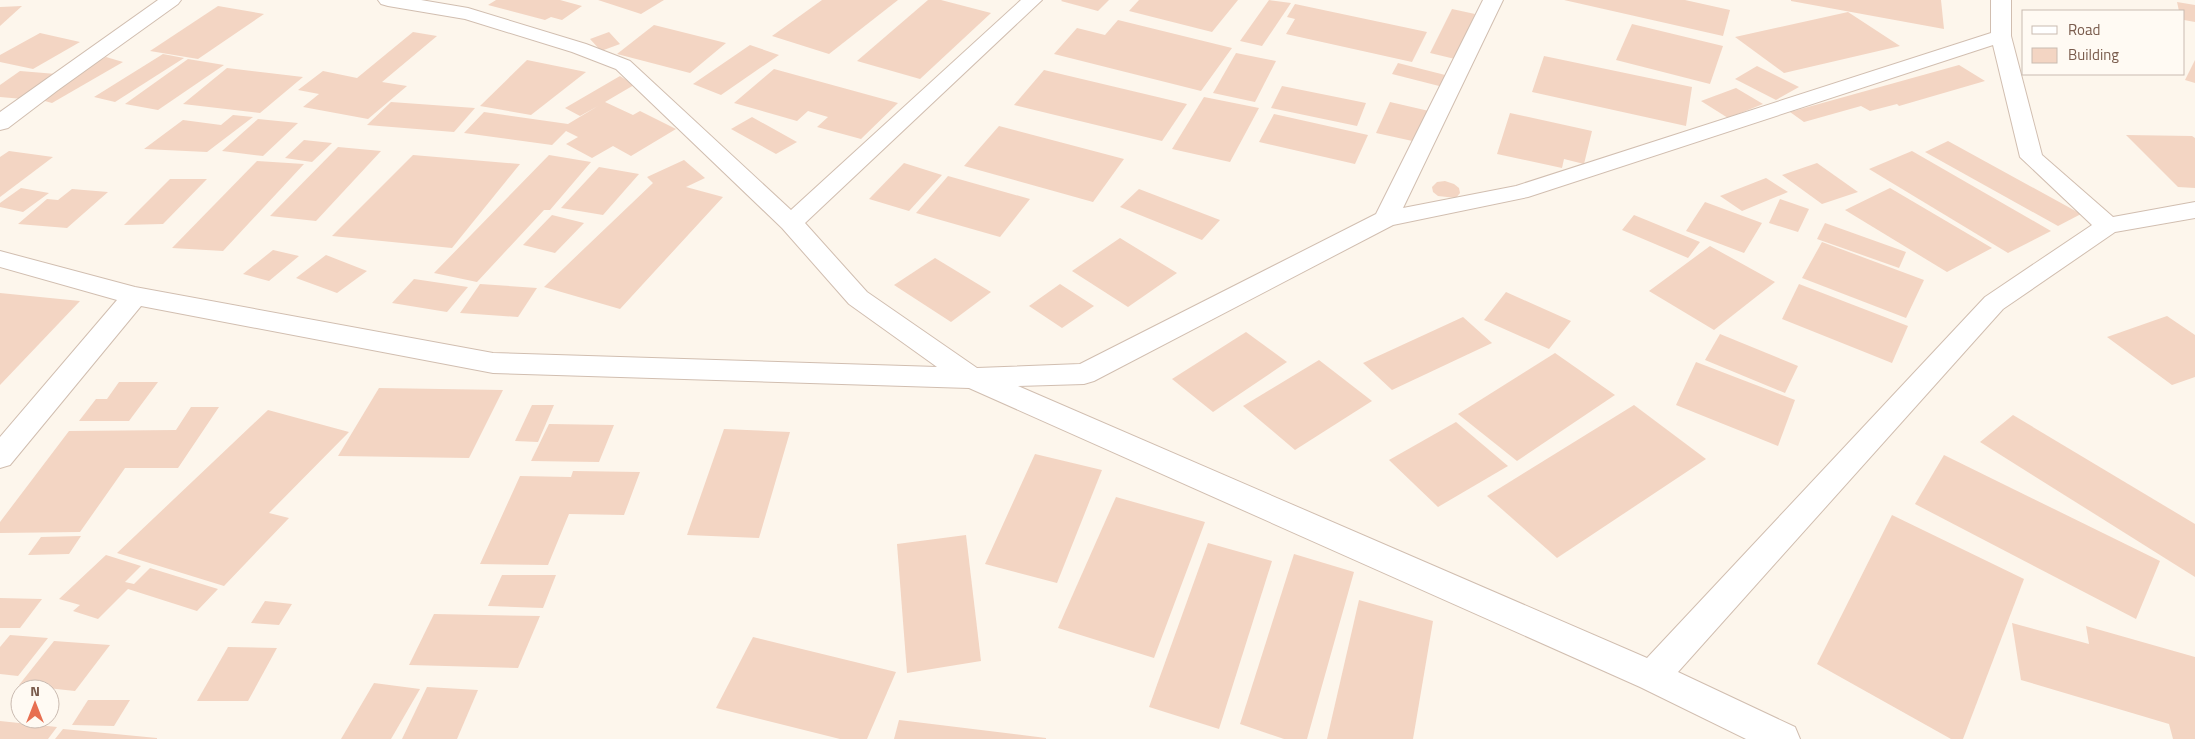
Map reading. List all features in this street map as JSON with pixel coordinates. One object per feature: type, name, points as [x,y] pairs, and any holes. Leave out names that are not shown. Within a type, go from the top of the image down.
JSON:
[{"type":"street","points":[[0,124],[50,85],[170,0]]},
{"type":"street","points":[[388,0],[468,14],[579,48],[623,65],[791,223],[858,298],[972,378],[1652,676],[1782,739]]},
{"type":"street","points":[[791,223],[1032,0]]},
{"type":"street","points":[[1386,219],[1493,0]]},
{"type":"street","points":[[2001,0],[2001,36],[2032,157],[2108,226]]},
{"type":"street","points":[[0,259],[135,296],[493,362],[972,378],[1084,374],[1386,219],[1520,192],[2001,36]]},
{"type":"street","points":[[1652,676],[1994,303],[2108,226],[2195,210]]},
{"type":"street","points":[[0,457],[135,296]]},
{"type":"building","points":[[496,0],[560,0],[582,6],[562,20],[551,17],[545,20],[488,5]]},
{"type":"building","points":[[598,0],[664,0],[641,14]]},
{"type":"building","points":[[822,0],[898,0],[829,54],[772,36]]},
{"type":"building","points":[[928,0],[941,0],[991,13],[920,79],[857,61]]},
{"type":"building","points":[[1062,0],[1109,0],[1098,11]]},
{"type":"building","points":[[1139,0],[1238,0],[1212,32],[1129,11]]},
{"type":"building","points":[[1269,0],[1291,3],[1262,46],[1240,41]]},
{"type":"building","points":[[1564,0],[1685,0],[1730,10],[1723,36]]},
{"type":"building","points":[[1941,0],[1944,29],[1791,1]]},
{"type":"building","points":[[2177,2],[2195,5],[2195,22],[2185,20],[2185,10],[2179,10]]},
{"type":"building","points":[[1295,4],[1427,32],[1412,62],[1286,34],[1295,19],[1287,17]]},
{"type":"building","points":[[22,6],[0,26],[0,7]]},
{"type":"building","points":[[218,6],[264,14],[198,59],[150,51]]},
{"type":"building","points":[[1452,9],[1475,14],[1455,59],[1430,53]]},
{"type":"building","points":[[1848,12],[1900,46],[1784,73],[1735,37]]},
{"type":"building","points":[[1118,20],[1232,48],[1201,91],[1054,54],[1077,28],[1105,35]]},
{"type":"building","points":[[1632,24],[1723,46],[1710,84],[1616,60]]},
{"type":"building","points":[[654,25],[726,43],[690,73],[617,54]]},
{"type":"building","points":[[413,32],[437,36],[382,82],[407,86],[368,119],[303,107],[319,94],[298,90],[323,71],[357,78]]},
{"type":"building","points":[[609,32],[620,44],[601,51],[590,39]]},
{"type":"building","points":[[40,33],[80,42],[33,69],[0,62],[0,55]]},
{"type":"building","points":[[750,45],[779,55],[721,95],[693,84]]},
{"type":"building","points":[[1236,53],[1276,61],[1255,102],[1213,93]]},
{"type":"building","points":[[163,54],[184,58],[115,102],[94,97]]},
{"type":"building","points":[[1544,56],[1692,87],[1686,126],[1532,92]]},
{"type":"building","points":[[106,57],[123,62],[52,103],[34,98]]},
{"type":"building","points":[[188,59],[224,65],[158,110],[125,104]]},
{"type":"building","points":[[527,60],[586,72],[531,115],[480,106]]},
{"type":"building","points":[[2195,60],[2195,83],[2185,80]]},
{"type":"building","points":[[1398,63],[1453,77],[1447,88],[1392,74]]},
{"type":"building","points":[[1959,65],[1985,81],[1899,106],[1897,104],[1870,111],[1861,106],[1804,122],[1790,112]]},
{"type":"building","points":[[1757,66],[1799,87],[1776,100],[1735,79]]},
{"type":"building","points":[[227,68],[303,77],[260,113],[183,104]]},
{"type":"building","points":[[774,69],[898,103],[861,139],[817,127],[828,117],[808,111],[797,121],[734,103]]},
{"type":"building","points":[[1044,70],[1187,104],[1162,141],[1014,105]]},
{"type":"building","points":[[20,71],[56,74],[23,99],[0,97],[0,85]]},
{"type":"building","points":[[620,76],[634,85],[605,102],[633,115],[640,111],[676,129],[631,156],[613,146],[592,158],[566,144],[578,137],[566,131],[552,145],[464,133],[484,112],[568,124],[598,106],[580,116],[565,108]]},
{"type":"building","points":[[1282,86],[1366,103],[1357,126],[1271,108]]},
{"type":"building","points":[[1736,88],[1763,104],[1728,118],[1701,101]]},
{"type":"building","points":[[1204,97],[1259,108],[1230,162],[1172,149]]},
{"type":"building","points":[[391,102],[475,108],[454,132],[367,125]]},
{"type":"building","points":[[1390,102],[1429,111],[1417,142],[1376,133]]},
{"type":"building","points":[[1510,113],[1592,131],[1584,164],[1564,159],[1562,168],[1497,154]]},
{"type":"building","points":[[1274,114],[1368,135],[1355,164],[1259,142]]},
{"type":"building","points":[[233,115],[253,117],[207,152],[144,149],[183,120],[221,125]]},
{"type":"building","points":[[752,117],[797,142],[776,154],[731,129]]},
{"type":"building","points":[[258,119],[298,123],[263,156],[222,151]]},
{"type":"building","points":[[999,126],[1124,159],[1093,202],[964,166]]},
{"type":"building","points":[[2126,135],[2192,136],[2195,138],[2195,188],[2178,187]]},
{"type":"building","points":[[304,140],[332,143],[312,162],[285,158]]},
{"type":"building","points":[[1948,141],[2081,214],[2058,226],[1925,152]]},
{"type":"building","points":[[338,147],[381,151],[316,221],[270,216]]},
{"type":"building","points":[[9,151],[53,157],[0,197],[0,157]]},
{"type":"building","points":[[1912,151],[2051,231],[2008,253],[1869,169]]},
{"type":"building","points":[[413,155],[520,164],[452,248],[332,236]]},
{"type":"building","points":[[549,155],[591,162],[550,210],[544,210],[477,282],[434,273]]},
{"type":"building","points":[[684,160],[705,178],[686,187],[723,197],[620,309],[544,287],[653,183],[647,177]]},
{"type":"building","points":[[257,161],[304,164],[223,251],[172,248]]},
{"type":"building","points":[[904,163],[942,175],[909,211],[869,199]]},
{"type":"building","points":[[1817,163],[1858,192],[1822,204],[1782,175]]},
{"type":"building","points":[[599,167],[639,174],[603,215],[561,208]]},
{"type":"building","points":[[948,176],[1030,199],[1000,237],[916,213]]},
{"type":"building","points":[[1766,178],[1788,192],[1742,211],[1720,196]]},
{"type":"building","points":[[170,179],[207,179],[163,224],[124,225]]},
{"type":"building","points":[[1445,181],[1459,188],[1460,193],[1456,198],[1438,196],[1433,192],[1432,187],[1437,182]]},
{"type":"building","points":[[21,188],[49,193],[23,212],[0,207],[0,203]]},
{"type":"building","points":[[1890,188],[1992,248],[1947,272],[1845,210]]},
{"type":"building","points":[[72,189],[108,192],[67,228],[18,224],[47,199],[58,200]]},
{"type":"building","points":[[1139,189],[1220,220],[1202,240],[1120,207]]},
{"type":"building","points":[[1780,199],[1809,209],[1798,232],[1769,223]]},
{"type":"building","points":[[1705,202],[1762,223],[1744,253],[1686,231]]},
{"type":"building","points":[[552,215],[584,223],[555,253],[523,245]]},
{"type":"building","points":[[1634,215],[1700,242],[1688,258],[1622,230]]},
{"type":"building","points":[[1825,223],[1906,252],[1899,268],[1817,239]]},
{"type":"building","points":[[1120,238],[1177,273],[1128,307],[1072,271]]},
{"type":"building","points":[[1822,242],[1924,280],[1906,318],[1802,278]]},
{"type":"building","points":[[1710,246],[1775,282],[1714,330],[1649,291]]},
{"type":"building","points":[[273,250],[299,256],[269,281],[243,274]]},
{"type":"building","points":[[326,255],[367,271],[337,293],[296,278]]},
{"type":"building","points":[[935,258],[991,292],[951,322],[894,285]]},
{"type":"building","points":[[414,279],[468,287],[447,312],[392,303]]},
{"type":"building","points":[[480,284],[537,288],[518,317],[460,313]]},
{"type":"building","points":[[1060,284],[1094,306],[1062,328],[1029,306]]},
{"type":"building","points":[[1799,284],[1908,326],[1892,363],[1782,319]]},
{"type":"building","points":[[1506,292],[1571,321],[1549,349],[1484,320]]},
{"type":"building","points":[[0,293],[80,301],[0,385]]},
{"type":"building","points":[[2167,316],[2195,335],[2195,377],[2172,385],[2107,337]]},
{"type":"building","points":[[1463,317],[1492,343],[1392,390],[1363,363]]},
{"type":"building","points":[[1246,332],[1287,362],[1213,412],[1172,379]]},
{"type":"building","points":[[1720,334],[1798,366],[1785,393],[1705,360]]},
{"type":"building","points":[[1555,353],[1615,395],[1517,461],[1458,414]]},
{"type":"building","points":[[1319,360],[1372,401],[1295,450],[1243,406]]},
{"type":"building","points":[[1696,362],[1795,400],[1778,446],[1676,405]]},
{"type":"building","points":[[119,382],[158,382],[129,421],[79,421],[96,399],[107,399]]},
{"type":"building","points":[[379,388],[503,390],[469,458],[338,456]]},
{"type":"building","points":[[532,405],[554,405],[538,442],[515,441]]},
{"type":"building","points":[[1634,405],[1706,459],[1557,558],[1487,496]]},
{"type":"building","points":[[191,407],[219,407],[178,468],[125,468],[80,532],[0,533],[0,522],[69,431],[176,430]]},
{"type":"building","points":[[268,410],[349,432],[269,513],[289,518],[224,586],[117,553]]},
{"type":"building","points":[[2013,415],[2195,524],[2195,577],[1980,442]]},
{"type":"building","points":[[1456,422],[1508,466],[1438,507],[1389,460]]},
{"type":"building","points":[[549,424],[614,425],[599,462],[531,461]]},
{"type":"building","points":[[724,429],[790,432],[759,538],[687,535]]},
{"type":"building","points":[[1035,454],[1102,470],[1057,583],[985,564]]},
{"type":"building","points":[[1944,455],[2160,561],[2136,619],[1915,504]]},
{"type":"building","points":[[573,471],[640,472],[624,515],[569,514],[548,565],[480,564],[520,476],[571,477]]},
{"type":"building","points":[[1116,497],[1205,522],[1154,658],[1058,628]]},
{"type":"building","points":[[1892,515],[2024,579],[1963,739],[1951,739],[1817,664]]},
{"type":"building","points":[[966,535],[981,661],[907,673],[897,544]]},
{"type":"building","points":[[81,536],[69,554],[28,555],[41,537]]},
{"type":"building","points":[[1208,543],[1272,561],[1219,729],[1149,707]]},
{"type":"building","points":[[1294,554],[1354,572],[1307,739],[1284,739],[1240,724]]},
{"type":"building","points":[[106,555],[141,566],[125,582],[134,584],[150,568],[218,589],[197,611],[128,589],[98,619],[73,611],[80,605],[59,599]]},
{"type":"building","points":[[502,575],[556,575],[543,608],[488,606]]},
{"type":"building","points":[[0,598],[42,599],[20,628],[0,628]]},
{"type":"building","points":[[1359,600],[1433,621],[1413,739],[1327,739]]},
{"type":"building","points":[[265,601],[292,604],[279,625],[251,623]]},
{"type":"building","points":[[434,614],[540,616],[518,668],[409,665]]},
{"type":"building","points":[[2012,623],[2089,644],[2086,626],[2195,657],[2195,739],[2173,739],[2169,724],[2021,680]]},
{"type":"building","points":[[10,635],[48,638],[18,676],[0,674],[0,647]]},
{"type":"building","points":[[753,637],[896,672],[867,739],[840,739],[716,708]]},
{"type":"building","points":[[54,641],[110,645],[75,691],[60,689],[60,679],[24,679]]},
{"type":"building","points":[[228,647],[277,648],[248,701],[197,701]]},
{"type":"building","points":[[374,683],[420,689],[391,739],[341,739]]},
{"type":"building","points":[[427,687],[478,690],[457,739],[402,739]]},
{"type":"building","points":[[88,700],[130,700],[114,726],[72,725]]},
{"type":"building","points":[[899,720],[1046,738],[1046,739],[894,739]]},
{"type":"building","points":[[0,721],[10,722],[10,729],[56,729],[48,739],[0,739]]},
{"type":"building","points":[[63,729],[157,738],[157,739],[55,739]]}]
